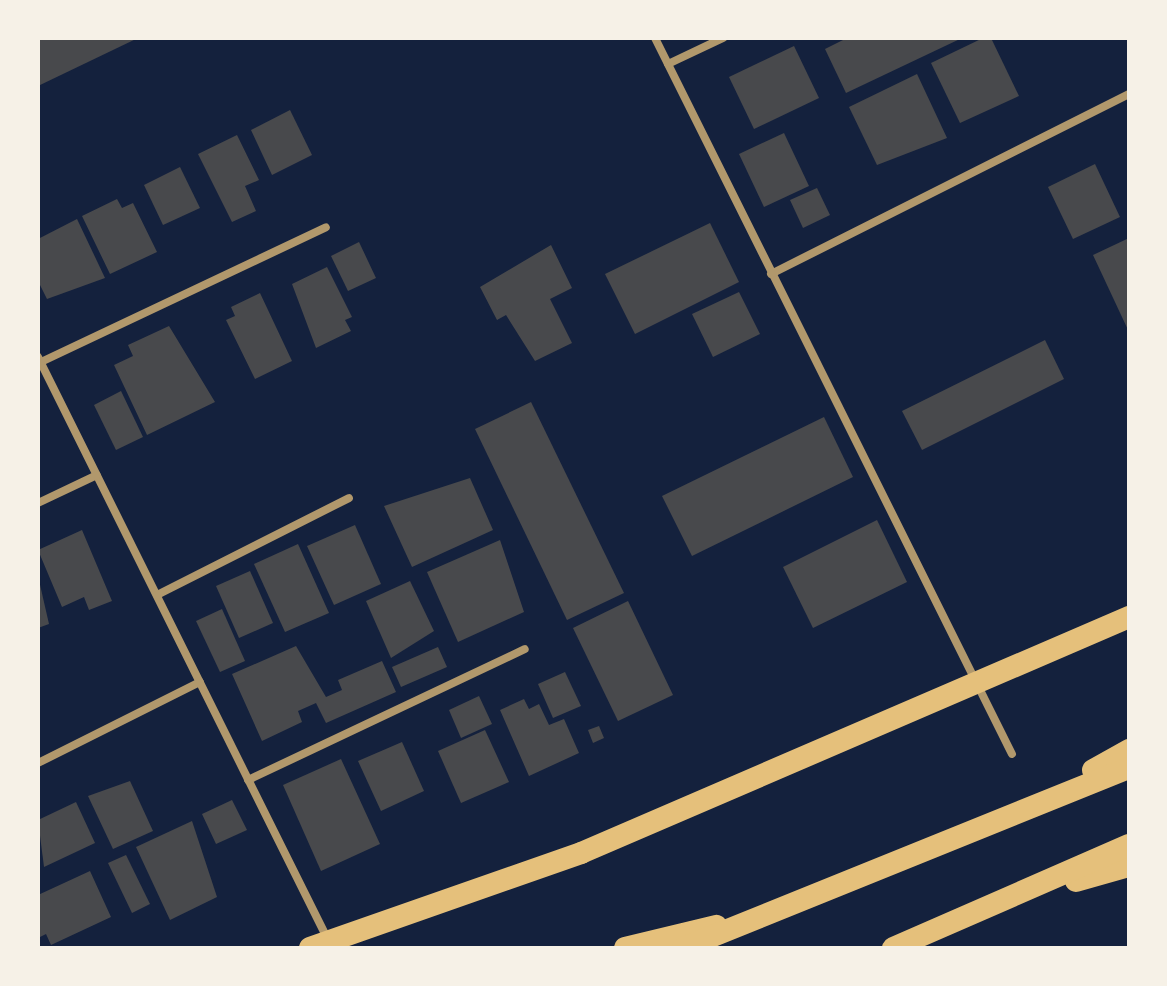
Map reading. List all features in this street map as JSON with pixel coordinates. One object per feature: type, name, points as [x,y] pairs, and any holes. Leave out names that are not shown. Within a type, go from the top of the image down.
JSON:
[{"type":"highway","points":[[324,946],[581,853],[1129,617]]},
{"type":"highway","points":[[980,832],[1129,750]]},
{"type":"highway","points":[[683,948],[980,832],[1129,768]]},
{"type":"highway","points":[[893,948],[1129,845]]},
{"type":"highway","points":[[1004,902],[1129,866]]},
{"type":"highway","points":[[625,948],[753,920]]},
{"type":"street","points":[[655,38],[973,686],[1012,754]]},
{"type":"street","points":[[668,64],[723,38]]},
{"type":"street","points":[[771,274],[1129,94]]},
{"type":"street","points":[[324,946],[248,780],[40,360],[326,227]]},
{"type":"street","points":[[38,503],[97,475]]},
{"type":"street","points":[[157,595],[349,498]]},
{"type":"street","points":[[248,780],[525,649]]},
{"type":"street","points":[[38,763],[200,682]]},
{"type":"building","points":[[38,38],[138,38],[38,86]]},
{"type":"building","points":[[847,38],[962,38],[846,93],[825,49]]},
{"type":"building","points":[[983,38],[991,38],[1019,96],[960,123],[931,63]]},
{"type":"building","points":[[794,46],[819,98],[754,129],[729,77]]},
{"type":"building","points":[[917,74],[947,138],[877,165],[849,107]]},
{"type":"building","points":[[290,110],[312,155],[272,175],[251,130]]},
{"type":"building","points":[[784,133],[809,186],[764,207],[739,154]]},
{"type":"building","points":[[237,135],[259,180],[245,186],[256,211],[232,222],[198,154]]},
{"type":"building","points":[[1095,164],[1120,217],[1073,239],[1048,187]]},
{"type":"building","points":[[180,167],[200,208],[163,225],[144,185]]},
{"type":"building","points":[[817,188],[830,215],[803,228],[790,200]]},
{"type":"building","points":[[117,199],[122,208],[133,203],[157,252],[110,274],[82,216]]},
{"type":"building","points":[[77,219],[105,278],[47,299],[38,281],[38,239]]},
{"type":"building","points":[[710,223],[739,282],[635,334],[605,274]]},
{"type":"building","points":[[1129,238],[1129,332],[1093,255]]},
{"type":"building","points":[[359,242],[376,278],[348,291],[331,256]]},
{"type":"building","points":[[551,245],[572,288],[550,299],[572,343],[535,361],[506,315],[497,320],[480,287]]},
{"type":"building","points":[[327,267],[352,317],[345,320],[351,331],[316,348],[292,284]]},
{"type":"building","points":[[739,292],[760,334],[713,357],[692,314]]},
{"type":"building","points":[[260,293],[292,361],[255,379],[226,320],[235,316],[231,307]]},
{"type":"building","points":[[169,326],[215,402],[147,435],[114,365],[133,356],[128,345]]},
{"type":"building","points":[[1045,340],[1064,379],[922,450],[902,411]]},
{"type":"building","points":[[121,391],[143,437],[116,450],[94,405]]},
{"type":"building","points":[[531,402],[624,593],[567,620],[475,429]]},
{"type":"building","points":[[824,417],[853,477],[692,556],[662,496]]},
{"type":"building","points":[[470,478],[493,530],[412,567],[384,506]]},
{"type":"building","points":[[877,520],[907,582],[813,628],[783,567]]},
{"type":"building","points":[[355,525],[381,584],[334,605],[307,546]]},
{"type":"building","points":[[82,530],[112,601],[89,610],[84,597],[62,607],[38,550]]},
{"type":"building","points":[[500,540],[524,612],[458,642],[427,572]]},
{"type":"building","points":[[298,544],[329,613],[285,632],[254,564]]},
{"type":"building","points":[[250,571],[273,623],[239,638],[216,586]]},
{"type":"building","points":[[38,576],[49,624],[38,628]]},
{"type":"building","points":[[410,581],[434,631],[391,658],[366,601]]},
{"type":"building","points":[[628,601],[673,695],[618,721],[573,628]]},
{"type":"building","points":[[222,609],[245,661],[220,672],[196,621]]},
{"type":"building","points":[[296,646],[326,697],[342,690],[338,680],[382,661],[396,692],[326,723],[316,703],[298,711],[302,722],[262,741],[232,674]]},
{"type":"building","points":[[438,647],[447,667],[401,687],[392,667]]},
{"type":"building","points":[[565,672],[581,706],[553,718],[538,684]]},
{"type":"building","points":[[479,696],[492,724],[461,738],[449,710]]},
{"type":"building","points":[[524,699],[529,709],[539,704],[549,725],[564,719],[579,753],[529,776],[500,710]]},
{"type":"building","points":[[599,726],[604,738],[593,743],[588,730]]},
{"type":"building","points":[[485,730],[509,782],[461,803],[438,751]]},
{"type":"building","points":[[402,742],[424,791],[381,811],[358,761]]},
{"type":"building","points":[[341,759],[380,844],[321,871],[283,785]]},
{"type":"building","points":[[130,781],[153,831],[113,849],[88,796]]},
{"type":"building","points":[[232,800],[247,830],[216,844],[202,814]]},
{"type":"building","points":[[76,802],[95,843],[44,867],[38,820]]},
{"type":"building","points":[[192,821],[217,897],[170,920],[136,847]]},
{"type":"building","points":[[126,855],[150,904],[132,913],[108,863]]},
{"type":"building","points":[[90,871],[111,917],[51,945],[46,934],[38,938],[38,895]]}]
